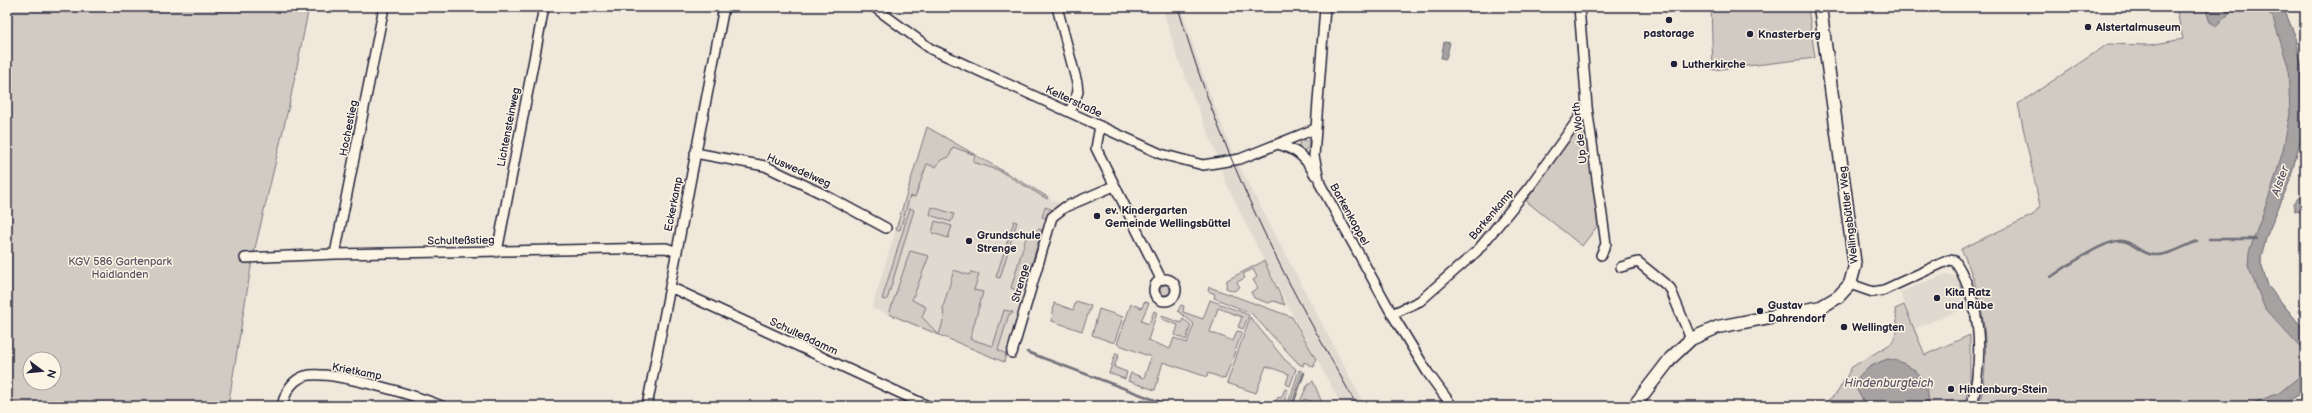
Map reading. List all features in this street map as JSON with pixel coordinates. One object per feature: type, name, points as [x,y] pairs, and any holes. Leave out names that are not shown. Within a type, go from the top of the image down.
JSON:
[{"type":"main road","name":"Wellingsbüttler Weg","points":[[1820,7],[1855,266],[1850,284]]},
{"type":"main road","points":[[1634,406],[1671,358],[1691,339],[1718,327],[1821,307],[1838,297],[1850,284]]},
{"type":"street","name":"Hochestieg","points":[[335,254],[384,7]]},
{"type":"street","name":"Lichtensteinweg","points":[[497,252],[544,7]]},
{"type":"street","name":"Eckerkamp","points":[[647,406],[724,7]]},
{"type":"street","name":"Kelterstraße","points":[[874,7],[931,49],[1161,154],[1203,166],[1240,158],[1315,129]]},
{"type":"street","points":[[1056,7],[1077,83],[1078,92],[1070,112]]},
{"type":"street","name":"Barkenkoppel","points":[[1325,7],[1314,156],[1320,184],[1392,314],[1428,373],[1452,406]]},
{"type":"street","name":"Up de Worth","points":[[1579,7],[1587,107],[1606,244],[1601,256]]},
{"type":"street","name":"Barkenkamp","points":[[1392,314],[1420,301],[1477,250],[1530,186],[1587,107]]},
{"type":"street","points":[[1100,126],[1096,148],[1161,279]]},
{"type":"street","points":[[1278,144],[1294,150],[1308,160],[1320,184]]},
{"type":"street","name":"Huswedelweg","points":[[695,153],[765,166],[823,194],[886,228]]},
{"type":"street","name":"Strenge","points":[[1012,353],[1052,217],[1064,207],[1114,186]]},
{"type":"street","name":"Schulteßstieg","points":[[245,258],[335,254],[666,248],[677,252]]},
{"type":"street","points":[[1850,284],[1873,292],[1884,290],[1949,260],[1955,261],[1966,278],[1974,300],[1978,322],[1980,350],[1972,406]]},
{"type":"street","points":[[1621,267],[1638,262],[1670,288],[1691,339]]},
{"type":"street","name":"Schulteßdamm","points":[[670,287],[928,406]]},
{"type":"street","name":"Krietkamp","points":[[282,406],[288,390],[299,379],[312,375],[358,382],[442,406]]},
{"type":"shaded area","points":[[1162,7],[1181,7],[1199,64],[1232,152],[1365,406],[1342,406],[1264,261],[1226,183],[1215,150],[1178,59]]},
{"type":"shaded area","name":"Grundschule Strenge","points":[[927,127],[1065,207],[1052,217],[1012,353],[1006,354],[1004,362],[872,308]]},
{"type":"shaded area","name":"Kita Ratz und Rübe","points":[[1943,275],[1952,275],[1967,284],[1973,304],[1914,329],[1900,292]]},
{"type":"green space","name":"KGV 586 Gartenpark Haidlanden","points":[[7,7],[309,7],[290,101],[252,261],[228,406],[25,406],[7,399]]},
{"type":"green space","points":[[1711,7],[1808,7],[1815,58],[1713,70]]},
{"type":"green space","points":[[2176,7],[2205,7],[2210,22],[2227,16],[2231,7],[2283,7],[2296,38],[2301,65],[2303,129],[2290,180],[2267,235],[2261,256],[2261,264],[2268,286],[2305,331],[2305,391],[2280,406],[1979,406],[1985,367],[1984,326],[1976,286],[1961,249],[2033,215],[2040,206],[2018,104],[2108,44],[2150,45],[2183,39]]},
{"type":"green space","points":[[1579,124],[1586,127],[1598,225],[1582,246],[1526,201]]},
{"type":"green space","points":[[927,127],[1048,197],[1047,199],[998,170],[973,162],[975,155],[953,147],[949,157],[941,160],[936,167],[927,164],[915,197],[910,196],[900,230],[896,229]]},
{"type":"green space","points":[[1302,140],[1306,140],[1308,141],[1308,149],[1302,150],[1299,147],[1299,143]]},
{"type":"green space","points":[[932,207],[954,214],[951,222],[930,215]]},
{"type":"green space","points":[[1045,207],[1053,210],[1045,218],[1042,217]]},
{"type":"green space","points":[[910,208],[914,210],[887,300],[882,299]]},
{"type":"green space","points":[[935,221],[952,226],[948,238],[932,233]]},
{"type":"green space","points":[[1014,221],[1017,222],[1000,278],[996,277]]},
{"type":"green space","points":[[1038,229],[1042,230],[1029,273],[1023,281],[1019,291],[1011,288],[1027,234],[1035,237]]},
{"type":"green space","points":[[910,251],[929,256],[912,300],[926,307],[922,317],[939,335],[889,314]]},
{"type":"green space","points":[[1264,261],[1285,305],[1274,301],[1268,303],[1254,298],[1251,292],[1258,288],[1253,280],[1257,277],[1253,269],[1243,274],[1245,278],[1237,282],[1240,287],[1234,291],[1226,288],[1227,280]]},
{"type":"green space","points":[[954,270],[969,275],[971,272],[979,274],[974,290],[983,292],[970,339],[993,346],[1004,310],[1013,312],[1012,314],[1009,314],[998,350],[1006,354],[1004,362],[939,335],[944,318],[943,307]]},
{"type":"green space","points":[[1163,285],[1167,285],[1169,286],[1169,294],[1163,295],[1160,292],[1160,288]]},
{"type":"green space","points":[[1209,287],[1292,317],[1316,359],[1314,367],[1304,362],[1303,366],[1299,364],[1251,313],[1214,298],[1215,294],[1208,291]]},
{"type":"green space","points":[[1210,300],[1249,315],[1243,329],[1238,327],[1242,317],[1218,308],[1210,332],[1233,341],[1237,331],[1242,332],[1225,379],[1208,373],[1207,377],[1163,362],[1155,390],[1128,381],[1131,373],[1144,378],[1151,357],[1117,344],[1131,304],[1142,308],[1144,302],[1149,303],[1141,321],[1149,324],[1154,311],[1157,312],[1148,340],[1170,349],[1174,338],[1187,343],[1194,324],[1178,311],[1181,305],[1184,306],[1183,312],[1203,319]]},
{"type":"green space","points":[[1076,301],[1091,306],[1082,331],[1052,321],[1054,303],[1073,310]]},
{"type":"green space","points":[[1904,305],[1925,355],[1970,335],[1970,382],[1964,406],[1928,406],[1929,400],[1888,359],[1872,366],[1864,372],[1858,381],[1856,387],[1866,406],[1821,406],[1837,393],[1852,367],[1892,343],[1898,328],[1895,309]]},
{"type":"green space","points":[[1099,309],[1123,317],[1114,343],[1092,335]]},
{"type":"green space","points":[[1162,316],[1181,323],[1183,319],[1191,325],[1186,340],[1175,335],[1178,325],[1162,319]]},
{"type":"green space","points":[[1250,317],[1285,360],[1296,369],[1290,386],[1286,384],[1289,374],[1266,366],[1256,393],[1227,383]]},
{"type":"green space","points":[[1116,353],[1119,354],[1114,367],[1127,372],[1125,379],[1109,373]]},
{"type":"green space","points":[[1299,370],[1302,371],[1289,406],[1287,406]]},
{"type":"green space","points":[[1313,381],[1323,405],[1304,399],[1302,406],[1298,406],[1307,386]]},
{"type":"green space","points":[[1285,389],[1288,390],[1283,406],[1274,406],[1278,397],[1281,398]]},
{"type":"water","points":[[2205,7],[2231,8],[2229,13],[2217,26],[2210,22]]},
{"type":"water","name":"Alster","points":[[2263,7],[2283,7],[2296,38],[2301,65],[2303,129],[2290,180],[2267,235],[2261,256],[2261,264],[2268,286],[2305,331],[2305,353],[2265,309],[2248,266],[2249,252],[2272,188],[2283,150],[2290,114],[2288,66],[2273,18]]},
{"type":"water","points":[[1444,42],[1450,43],[1446,59],[1441,58]]},
{"type":"water","points":[[2298,198],[2305,199],[2305,213],[2295,211],[2293,204]]},
{"type":"water","points":[[2305,302],[2305,320],[2298,312],[2300,305]]},
{"type":"water","name":"Hindenburgteich","points":[[1888,359],[1905,364],[1918,374],[1927,389],[1928,406],[1866,406],[1856,386],[1859,376],[1868,368]]},
{"type":"water","points":[[2305,372],[2305,391],[2280,406],[2245,406],[2279,393]]},
{"type":"waterway","points":[[2209,239],[2256,239]]},
{"type":"waterway","points":[[2051,277],[2065,267],[2111,242],[2128,242],[2144,253],[2159,255],[2182,248],[2197,241]]},
{"type":"waterway","points":[[1027,352],[1171,406]]},
{"type":"waterway","points":[[1292,406],[1304,373]]},
{"type":"tram line","points":[[1178,7],[1210,105],[1249,201],[1288,281],[1357,406]]},
{"type":"place","name":"pastorage","points":[[1669,20]]},
{"type":"place","name":"Alstertalmuseum","points":[[2088,27]]},
{"type":"place","name":"Knasterberg","points":[[1750,34]]},
{"type":"place","name":"Lutherkirche","points":[[1674,64]]},
{"type":"place","name":"ev. Kindergarten Gemeinde Wellingsbüttel","points":[[1097,216]]},
{"type":"place","name":"Grundschule Strenge","points":[[969,241]]},
{"type":"place","name":"Kita Ratz und Rübe","points":[[1937,298]]},
{"type":"place","name":"Gustav Dahrendorf","points":[[1760,311]]},
{"type":"place","name":"Wellingten","points":[[1844,327]]},
{"type":"place","name":"Hindenburg-Stein","points":[[1951,389]]}]
